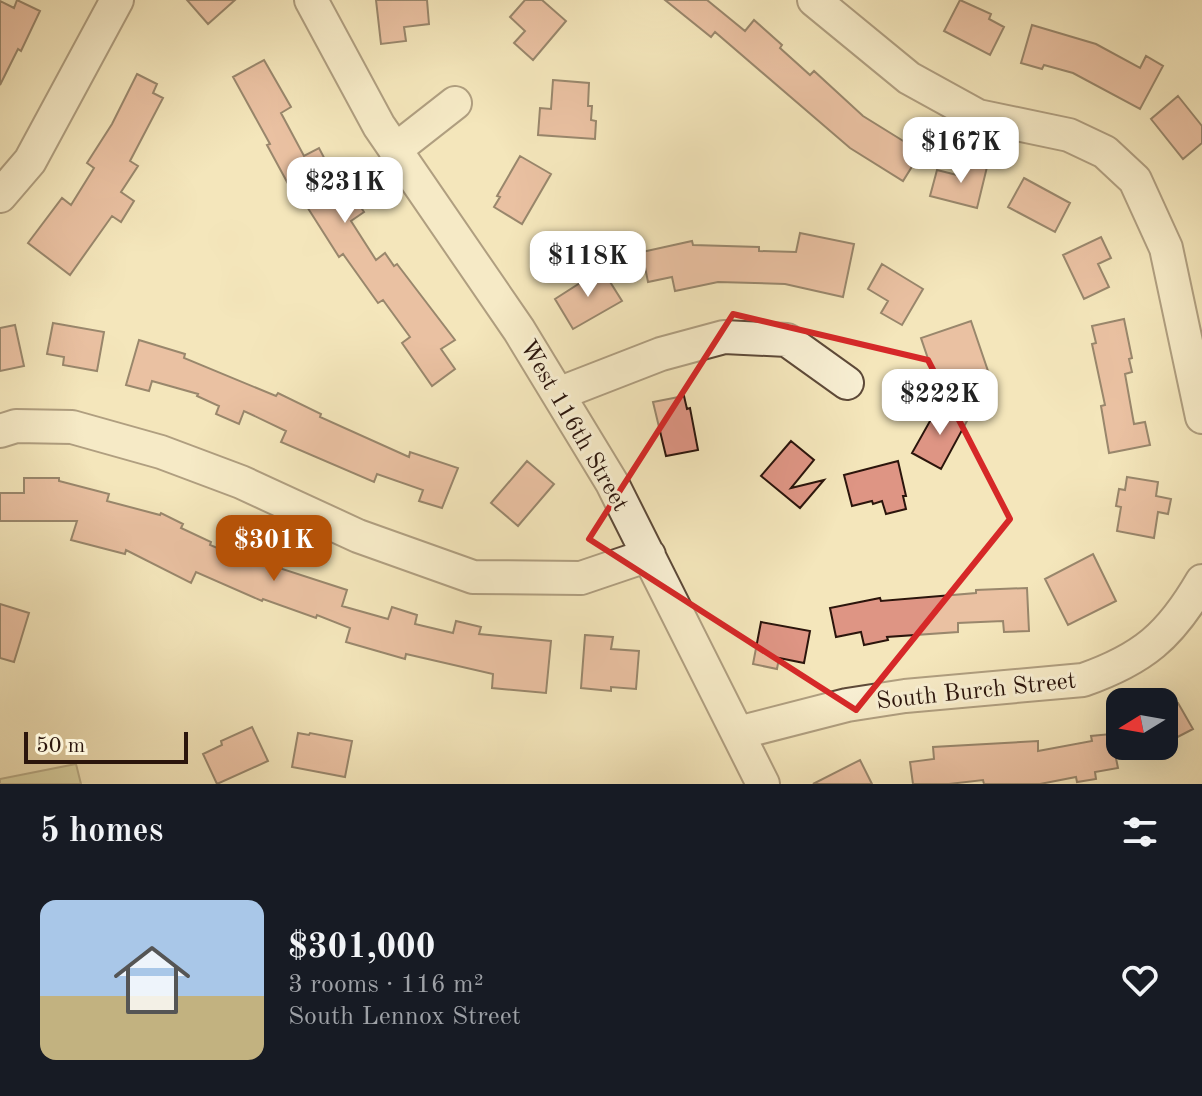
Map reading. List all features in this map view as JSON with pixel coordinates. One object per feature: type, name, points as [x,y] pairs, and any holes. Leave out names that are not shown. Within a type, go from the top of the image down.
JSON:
[{"type":"street","points":[[0,196],[30,161],[117,0]]},
{"type":"street","name":"West 116th Street","points":[[311,0],[379,126],[519,330],[612,483],[763,784]]},
{"type":"street","points":[[814,0],[909,78],[964,109],[978,116],[1069,135],[1105,152],[1135,180],[1166,248],[1202,417]]},
{"type":"street","points":[[395,150],[455,103]]},
{"type":"street","points":[[558,394],[661,354],[724,337],[787,340],[847,383]]},
{"type":"street","points":[[0,431],[16,426],[72,427],[161,452],[241,482],[358,536],[473,577],[581,578],[649,555]]},
{"type":"street","name":"South Burch Street","points":[[738,733],[847,705],[891,698],[1083,680],[1111,670],[1142,653],[1167,631],[1196,592]]},
{"type":"highlighted area","points":[[733,314],[928,360],[1010,519],[856,710],[589,539]]},
{"type":"green space","points":[[76,764],[81,784],[0,784],[0,779]]},
{"type":"building","points":[[17,0],[40,11],[0,85],[0,1],[14,8]]},
{"type":"building","points":[[187,0],[235,0],[208,24]]},
{"type":"building","points":[[376,0],[427,0],[429,24],[404,27],[406,41],[381,44]]},
{"type":"building","points":[[525,0],[542,0],[566,21],[533,60],[514,43],[525,31],[510,17]]},
{"type":"building","points":[[665,0],[707,0],[745,31],[754,20],[810,75],[814,71],[863,116],[921,152],[903,181],[850,148],[715,32],[711,37]]},
{"type":"building","points":[[960,0],[991,14],[989,19],[1004,27],[990,55],[944,31]]},
{"type":"building","points":[[1032,25],[1096,44],[1140,68],[1146,56],[1163,66],[1140,109],[1073,73],[1021,63]]},
{"type":"building","points":[[264,60],[291,107],[281,113],[304,156],[319,148],[342,192],[348,188],[364,212],[351,221],[376,260],[385,253],[394,266],[397,264],[455,340],[441,349],[455,369],[432,386],[402,343],[410,337],[383,300],[378,303],[343,254],[339,257],[297,191],[293,193],[267,145],[270,144],[233,77]]},
{"type":"building","points":[[137,74],[157,84],[153,93],[163,98],[130,161],[138,166],[121,192],[134,201],[121,222],[112,216],[70,275],[28,243],[62,198],[71,205],[94,168],[87,163],[112,124]]},
{"type":"building","points":[[553,80],[589,83],[588,106],[592,106],[591,120],[596,121],[595,139],[538,135],[540,108],[551,109]]},
{"type":"building","points":[[1178,96],[1202,126],[1202,143],[1183,159],[1151,119]]},
{"type":"building","points":[[520,156],[551,174],[522,224],[494,207]]},
{"type":"building","points":[[965,161],[987,167],[977,208],[930,196],[937,170],[961,176]]},
{"type":"building","points":[[1024,178],[1070,203],[1055,232],[1008,207]]},
{"type":"building","points":[[800,233],[854,244],[843,297],[785,284],[718,282],[675,291],[672,277],[648,282],[642,252],[692,241],[693,245],[759,247],[759,251],[796,252]]},
{"type":"building","points":[[1101,237],[1111,258],[1098,264],[1109,287],[1084,299],[1063,255]]},
{"type":"building","points":[[882,264],[923,289],[902,325],[881,313],[888,301],[868,289]]},
{"type":"building","points":[[602,269],[622,301],[573,329],[555,299]]},
{"type":"building","points":[[1124,319],[1132,358],[1129,359],[1132,372],[1125,374],[1134,424],[1145,422],[1150,445],[1109,453],[1101,406],[1105,405],[1092,344],[1096,343],[1092,326]]},
{"type":"building","points":[[971,321],[989,374],[939,391],[921,338]]},
{"type":"building","points":[[53,323],[104,332],[97,371],[63,365],[64,357],[47,354]]},
{"type":"building","points":[[15,325],[24,366],[0,371],[0,328]]},
{"type":"building","points":[[139,340],[185,354],[184,358],[276,396],[278,393],[321,414],[320,417],[409,457],[410,452],[458,468],[442,508],[419,501],[423,490],[377,474],[374,482],[281,442],[286,431],[244,411],[239,424],[216,414],[219,406],[198,394],[152,381],[149,391],[126,385]]},
{"type":"building","points":[[684,396],[687,409],[690,408],[698,450],[666,456],[653,402]]},
{"type":"building","points":[[939,405],[967,421],[941,469],[912,453]]},
{"type":"building","points":[[791,441],[814,460],[791,488],[824,480],[800,508],[761,476]]},
{"type":"building","points":[[527,461],[554,484],[518,526],[491,503]]},
{"type":"building","points":[[898,461],[906,509],[886,514],[882,501],[852,506],[844,475]]},
{"type":"building","points":[[1127,477],[1158,482],[1156,496],[1171,499],[1168,514],[1158,512],[1154,538],[1117,531],[1121,507],[1116,506],[1119,489],[1125,490]]},
{"type":"building","points":[[24,478],[59,478],[59,481],[109,494],[107,501],[161,513],[183,524],[181,528],[211,542],[210,545],[251,562],[256,551],[279,561],[276,567],[347,590],[342,606],[388,619],[392,607],[417,615],[415,624],[453,633],[456,621],[481,627],[479,634],[551,641],[546,693],[492,688],[493,674],[406,654],[405,659],[346,642],[350,628],[317,615],[316,618],[262,601],[196,572],[191,583],[126,550],[125,554],[71,540],[77,521],[0,521],[0,493],[24,493]]},
{"type":"building","points":[[1093,554],[1116,601],[1068,625],[1045,579]]},
{"type":"building","points":[[1027,588],[1029,631],[1004,632],[1003,621],[958,623],[958,632],[887,637],[888,640],[864,645],[861,632],[836,637],[830,608],[880,598],[881,601],[976,593],[976,590]]},
{"type":"building","points":[[0,604],[29,613],[14,662],[0,658]]},
{"type":"building","points":[[761,622],[810,631],[804,663],[779,658],[777,669],[753,664]]},
{"type":"building","points":[[585,635],[613,637],[611,649],[639,651],[636,689],[611,687],[611,691],[581,688]]},
{"type":"building","points":[[1178,703],[1193,729],[1178,737]]},
{"type":"building","points":[[252,727],[268,761],[217,784],[203,754],[222,745],[221,741]]},
{"type":"building","points":[[298,733],[352,741],[345,777],[292,767]]},
{"type":"building","points":[[1106,734],[1106,760],[1116,760],[1118,768],[1095,772],[1096,779],[1077,782],[1076,777],[1040,784],[984,784],[983,780],[913,784],[910,762],[934,759],[933,747],[1038,741],[1038,751],[1092,741],[1091,736]]},
{"type":"building","points":[[860,760],[872,784],[813,784]]}]
